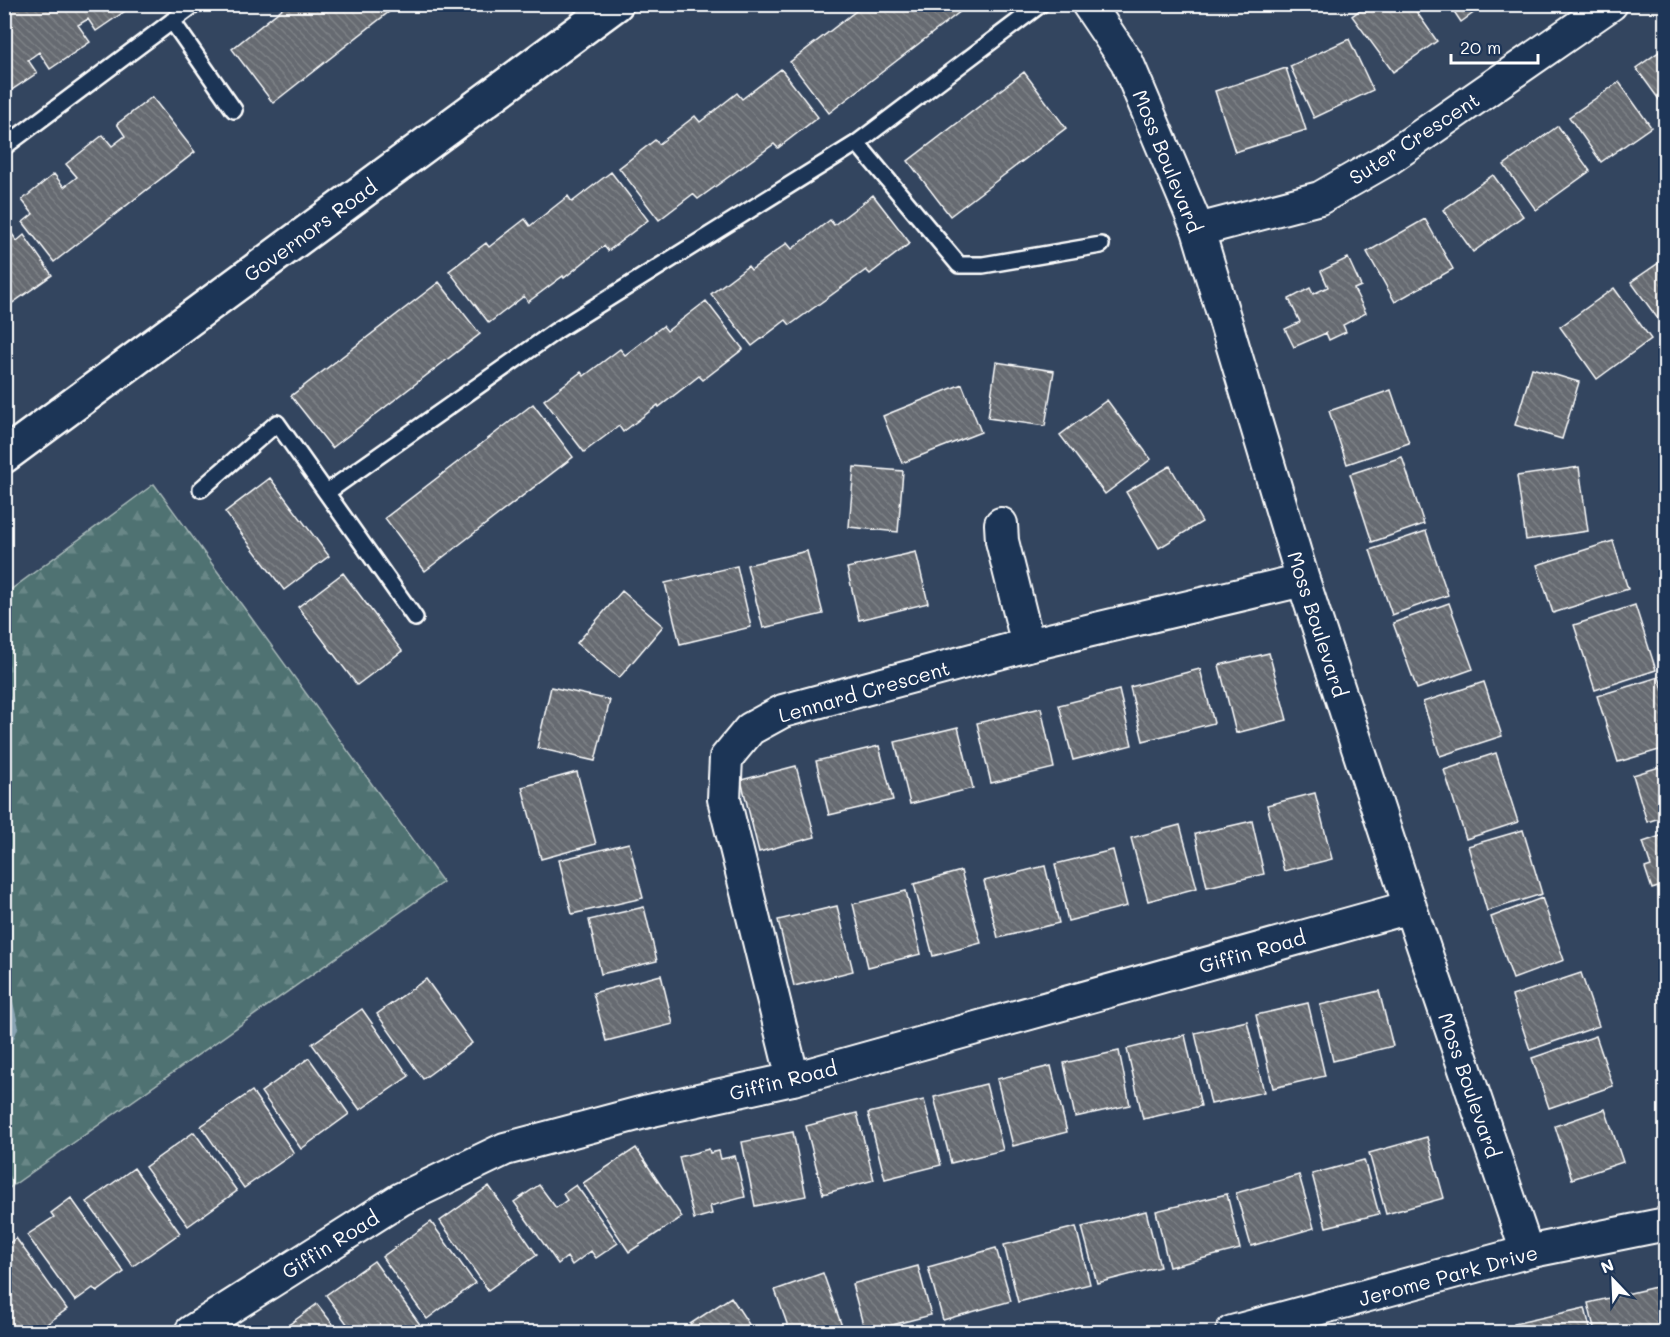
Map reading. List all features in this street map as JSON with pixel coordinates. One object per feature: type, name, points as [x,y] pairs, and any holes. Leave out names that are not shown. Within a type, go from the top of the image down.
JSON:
[{"type":"main road","name":"Governors Road","points":[[4,456],[616,4]]},
{"type":"street","name":"Moss Boulevard","points":[[1088,4],[1127,62],[1198,230],[1303,580],[1410,907],[1527,1252]]},
{"type":"street","name":"Suter Crescent","points":[[1198,230],[1320,198],[1388,159],[1611,4]]},
{"type":"street","points":[[1000,524],[1002,541],[1028,645]]},
{"type":"street","name":"Lennard Crescent","points":[[793,1079],[724,799],[726,758],[750,729],[783,711],[1028,645],[1303,580]]},
{"type":"street","name":"Giffin Road","points":[[192,1332],[401,1199],[505,1149],[648,1111],[793,1079],[1410,907]]},
{"type":"street","name":"Jerome Park Drive","points":[[1232,1332],[1527,1252],[1665,1224]]},
{"type":"lane","points":[[4,147],[195,4]]},
{"type":"lane","points":[[327,492],[556,331],[857,143],[1041,4]]},
{"type":"lane","points":[[172,21],[234,110]]},
{"type":"lane","points":[[857,143],[959,266],[983,265],[1101,245]]},
{"type":"lane","points":[[201,489],[277,423],[415,618]]},
{"type":"green space","points":[[154,484],[443,882],[5,1191],[5,594]]},
{"type":"building","points":[[13,4],[129,4],[131,7],[96,31],[88,19],[78,25],[90,42],[50,69],[39,52],[28,60],[37,73],[4,95],[4,10]]},
{"type":"building","points":[[288,4],[385,4],[390,11],[273,103],[232,49]]},
{"type":"building","points":[[865,4],[970,4],[829,113],[790,62]]},
{"type":"building","points":[[1368,4],[1411,4],[1437,41],[1393,72],[1352,16]]},
{"type":"building","points":[[1449,4],[1486,4],[1461,22]]},
{"type":"building","points":[[1349,39],[1373,90],[1314,118],[1290,66]]},
{"type":"building","points":[[1666,47],[1666,109],[1636,68]]},
{"type":"building","points":[[1286,68],[1306,130],[1235,152],[1215,91]]},
{"type":"building","points":[[781,69],[818,117],[778,148],[774,144],[698,199],[693,194],[659,220],[619,168],[655,140],[659,144],[695,116],[700,122],[737,93],[742,99]]},
{"type":"building","points":[[1024,72],[1066,128],[950,216],[908,161]]},
{"type":"building","points":[[1619,82],[1651,127],[1601,162],[1569,117]]},
{"type":"building","points":[[152,97],[195,152],[54,262],[23,222],[33,214],[22,200],[54,174],[64,187],[77,177],[66,164],[103,135],[112,146],[125,136],[117,124]]},
{"type":"building","points":[[1558,126],[1590,171],[1536,210],[1504,165]]},
{"type":"building","points":[[611,172],[648,220],[608,251],[604,246],[564,278],[563,276],[528,302],[524,296],[489,323],[449,271],[486,243],[489,247],[525,219],[530,226],[568,196],[572,202]]},
{"type":"building","points":[[1493,175],[1523,216],[1473,252],[1443,210]]},
{"type":"building","points":[[873,195],[910,243],[870,274],[866,270],[790,325],[786,320],[752,346],[711,294],[748,266],[751,270],[787,243],[792,249],[830,220],[834,225]]},
{"type":"building","points":[[1425,219],[1453,269],[1395,302],[1367,252]]},
{"type":"building","points":[[12,234],[17,241],[24,235],[52,275],[4,309],[4,236],[6,238]]},
{"type":"building","points":[[1348,258],[1361,286],[1354,289],[1366,313],[1343,325],[1346,332],[1329,340],[1326,333],[1294,347],[1285,329],[1300,322],[1289,299],[1310,288],[1313,294],[1328,287],[1321,271]]},
{"type":"building","points":[[1666,258],[1666,330],[1631,282]]},
{"type":"building","points":[[439,282],[480,334],[332,448],[291,396]]},
{"type":"building","points":[[1614,288],[1651,339],[1597,379],[1560,327]]},
{"type":"building","points":[[706,301],[743,349],[703,380],[699,376],[623,432],[619,426],[584,452],[544,400],[581,372],[584,376],[620,349],[625,355],[663,326],[667,331]]},
{"type":"building","points":[[996,362],[1054,371],[1045,426],[988,418]]},
{"type":"building","points":[[1532,368],[1579,382],[1562,439],[1515,425]]},
{"type":"building","points":[[962,384],[981,432],[902,463],[883,416]]},
{"type":"building","points":[[1391,390],[1409,443],[1347,464],[1329,411]]},
{"type":"building","points":[[1107,400],[1151,459],[1105,494],[1060,435]]},
{"type":"building","points":[[533,404],[573,457],[425,571],[385,518]]},
{"type":"building","points":[[1402,457],[1424,524],[1372,542],[1350,474]]},
{"type":"building","points":[[1170,466],[1202,522],[1159,548],[1126,492]]},
{"type":"building","points":[[854,467],[903,471],[898,532],[849,527]]},
{"type":"building","points":[[1579,467],[1588,531],[1526,540],[1517,476]]},
{"type":"building","points":[[270,478],[329,556],[284,590],[225,512]]},
{"type":"building","points":[[1426,531],[1448,595],[1392,615],[1370,550]]},
{"type":"building","points":[[1613,541],[1628,589],[1553,613],[1537,565]]},
{"type":"building","points":[[807,551],[823,614],[763,628],[747,565]]},
{"type":"building","points":[[916,552],[928,603],[859,620],[847,568]]},
{"type":"building","points":[[737,566],[751,627],[680,644],[665,583]]},
{"type":"building","points":[[343,573],[402,651],[357,685],[298,607]]},
{"type":"building","points":[[622,591],[663,626],[619,678],[577,643]]},
{"type":"building","points":[[1449,603],[1473,669],[1417,689],[1393,623]]},
{"type":"building","points":[[1635,605],[1656,670],[1595,690],[1574,625]]},
{"type":"building","points":[[1269,653],[1287,720],[1236,733],[1219,665]]},
{"type":"building","points":[[1200,669],[1214,723],[1143,741],[1130,687]]},
{"type":"building","points":[[1659,677],[1666,699],[1666,748],[1618,762],[1597,696]]},
{"type":"building","points":[[1484,682],[1502,736],[1440,756],[1423,702]]},
{"type":"building","points":[[551,687],[610,700],[595,761],[537,748]]},
{"type":"building","points":[[1119,690],[1132,745],[1073,760],[1059,705]]},
{"type":"building","points":[[1041,708],[1054,768],[991,783],[977,723]]},
{"type":"building","points":[[958,727],[973,788],[910,804],[895,742]]},
{"type":"building","points":[[879,746],[893,800],[829,815],[816,761]]},
{"type":"building","points":[[1496,753],[1518,822],[1466,839],[1444,770]]},
{"type":"building","points":[[1666,765],[1666,816],[1647,822],[1633,775]]},
{"type":"building","points":[[796,766],[815,837],[759,852],[741,780]]},
{"type":"building","points":[[577,772],[596,844],[541,859],[522,787]]},
{"type":"building","points":[[1315,793],[1332,859],[1284,871],[1267,805]]},
{"type":"building","points":[[1252,821],[1264,874],[1207,887],[1195,834]]},
{"type":"building","points":[[1180,825],[1197,888],[1148,901],[1131,838]]},
{"type":"building","points":[[1523,830],[1542,894],[1487,911],[1468,846]]},
{"type":"building","points":[[1666,834],[1666,910],[1658,887],[1652,889],[1645,868],[1651,866],[1643,842]]},
{"type":"building","points":[[629,843],[643,898],[572,914],[559,860]]},
{"type":"building","points":[[1113,850],[1127,906],[1068,921],[1055,864]]},
{"type":"building","points":[[1045,866],[1059,923],[998,938],[984,881]]},
{"type":"building","points":[[961,871],[981,943],[933,956],[914,884]]},
{"type":"building","points":[[906,891],[921,954],[868,967],[853,904]]},
{"type":"building","points":[[1542,898],[1564,960],[1513,979],[1491,917]]},
{"type":"building","points":[[837,906],[853,971],[794,986],[778,920]]},
{"type":"building","points":[[644,907],[657,961],[601,974],[589,920]]},
{"type":"building","points":[[1581,973],[1599,1026],[1530,1050],[1512,996]]},
{"type":"building","points":[[661,975],[673,1024],[606,1041],[593,993]]},
{"type":"building","points":[[426,979],[472,1043],[423,1079],[377,1014]]},
{"type":"building","points":[[1379,991],[1393,1046],[1333,1061],[1320,1005]]},
{"type":"building","points":[[1308,1003],[1325,1076],[1273,1088],[1256,1015]]},
{"type":"building","points":[[362,1009],[409,1076],[360,1110],[312,1044]]},
{"type":"building","points":[[1247,1021],[1264,1092],[1211,1104],[1195,1033]]},
{"type":"building","points":[[1185,1035],[1201,1106],[1143,1119],[1127,1049]]},
{"type":"building","points":[[1596,1036],[1613,1086],[1549,1108],[1532,1058]]},
{"type":"building","points":[[1119,1051],[1130,1105],[1075,1117],[1064,1063]]},
{"type":"building","points":[[309,1058],[349,1114],[301,1149],[261,1092]]},
{"type":"building","points":[[1051,1066],[1067,1132],[1013,1146],[997,1079]]},
{"type":"building","points":[[986,1084],[1003,1150],[951,1163],[934,1097]]},
{"type":"building","points":[[252,1091],[294,1153],[244,1188],[201,1126]]},
{"type":"building","points":[[924,1100],[941,1165],[885,1179],[868,1113]]},
{"type":"building","points":[[1605,1109],[1623,1162],[1572,1179],[1555,1126]]},
{"type":"building","points":[[857,1113],[874,1180],[823,1194],[806,1126]]},
{"type":"building","points":[[194,1132],[237,1191],[188,1226],[145,1167]]},
{"type":"building","points":[[793,1132],[806,1196],[755,1206],[742,1142]]},
{"type":"building","points":[[1427,1137],[1444,1198],[1386,1214],[1369,1153]]},
{"type":"building","points":[[636,1148],[682,1217],[629,1252],[583,1183]]},
{"type":"building","points":[[709,1149],[710,1153],[719,1151],[721,1159],[735,1156],[745,1197],[710,1206],[712,1214],[694,1219],[679,1157]]},
{"type":"building","points":[[1364,1160],[1379,1214],[1326,1227],[1312,1174]]},
{"type":"building","points":[[134,1168],[180,1233],[133,1266],[87,1202]]},
{"type":"building","points":[[1299,1175],[1314,1228],[1251,1246],[1236,1193]]},
{"type":"building","points":[[539,1185],[556,1208],[567,1200],[563,1194],[576,1185],[618,1243],[596,1258],[591,1251],[572,1265],[567,1257],[558,1264],[514,1202]]},
{"type":"building","points":[[489,1186],[537,1255],[488,1290],[440,1221]]},
{"type":"building","points":[[1227,1194],[1240,1249],[1169,1267],[1156,1211]]},
{"type":"building","points":[[71,1198],[124,1272],[97,1292],[93,1288],[75,1301],[27,1235],[54,1217],[51,1213]]},
{"type":"building","points":[[1146,1211],[1160,1267],[1097,1283],[1082,1227]]},
{"type":"building","points":[[431,1222],[475,1283],[427,1319],[382,1257]]},
{"type":"building","points":[[1076,1227],[1090,1284],[1018,1302],[1004,1245]]},
{"type":"building","points":[[16,1238],[67,1309],[36,1332],[7,1332],[4,1329],[4,1247]]},
{"type":"building","points":[[996,1248],[1011,1301],[943,1320],[928,1267]]},
{"type":"building","points":[[374,1261],[424,1330],[420,1332],[353,1332],[326,1295]]},
{"type":"building","points":[[918,1266],[931,1315],[865,1332],[852,1284]]},
{"type":"building","points":[[823,1273],[844,1332],[790,1332],[775,1290]]},
{"type":"building","points":[[1660,1286],[1666,1309],[1666,1332],[1595,1332],[1588,1303]]},
{"type":"building","points":[[731,1297],[754,1332],[695,1332],[690,1324]]},
{"type":"building","points":[[317,1304],[339,1332],[279,1332]]},
{"type":"building","points":[[1585,1308],[1591,1332],[1516,1332],[1514,1324]]},
{"type":"building","points":[[1506,1327],[1507,1332],[1482,1332]]},
{"type":"waterway","points":[[4,983],[14,1026],[4,1052]]}]
